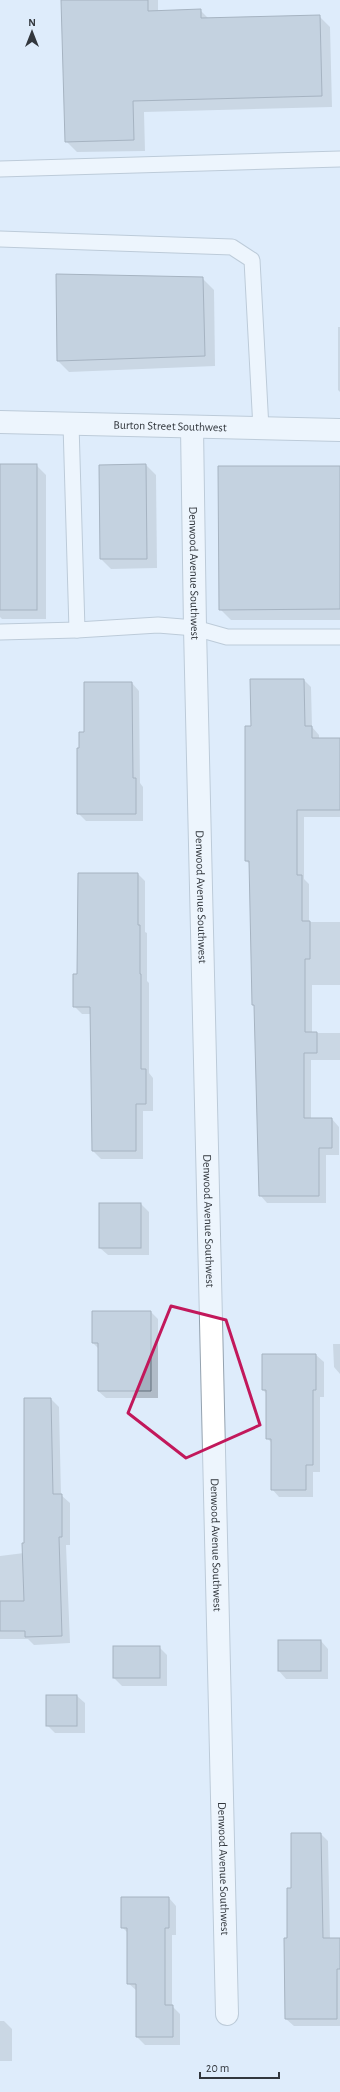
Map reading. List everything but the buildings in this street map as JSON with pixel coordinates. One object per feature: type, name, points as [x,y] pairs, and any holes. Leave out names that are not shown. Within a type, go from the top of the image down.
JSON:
[{"type":"street","name":"Burton Street Southwest","points":[[0,422],[340,430]]},
{"type":"street","name":"Denwood Avenue Southwest","points":[[192,427],[195,628],[227,2014]]},
{"type":"lane","points":[[0,169],[340,159]]},
{"type":"lane","points":[[0,239],[232,247],[252,260],[261,428]]},
{"type":"lane","points":[[71,424],[76,630]]},
{"type":"lane","points":[[0,632],[76,630],[158,624],[195,628],[227,637],[340,637]]},
{"type":"highlighted area","points":[[171,1306],[226,1320],[260,1425],[186,1458],[128,1413]]}]
